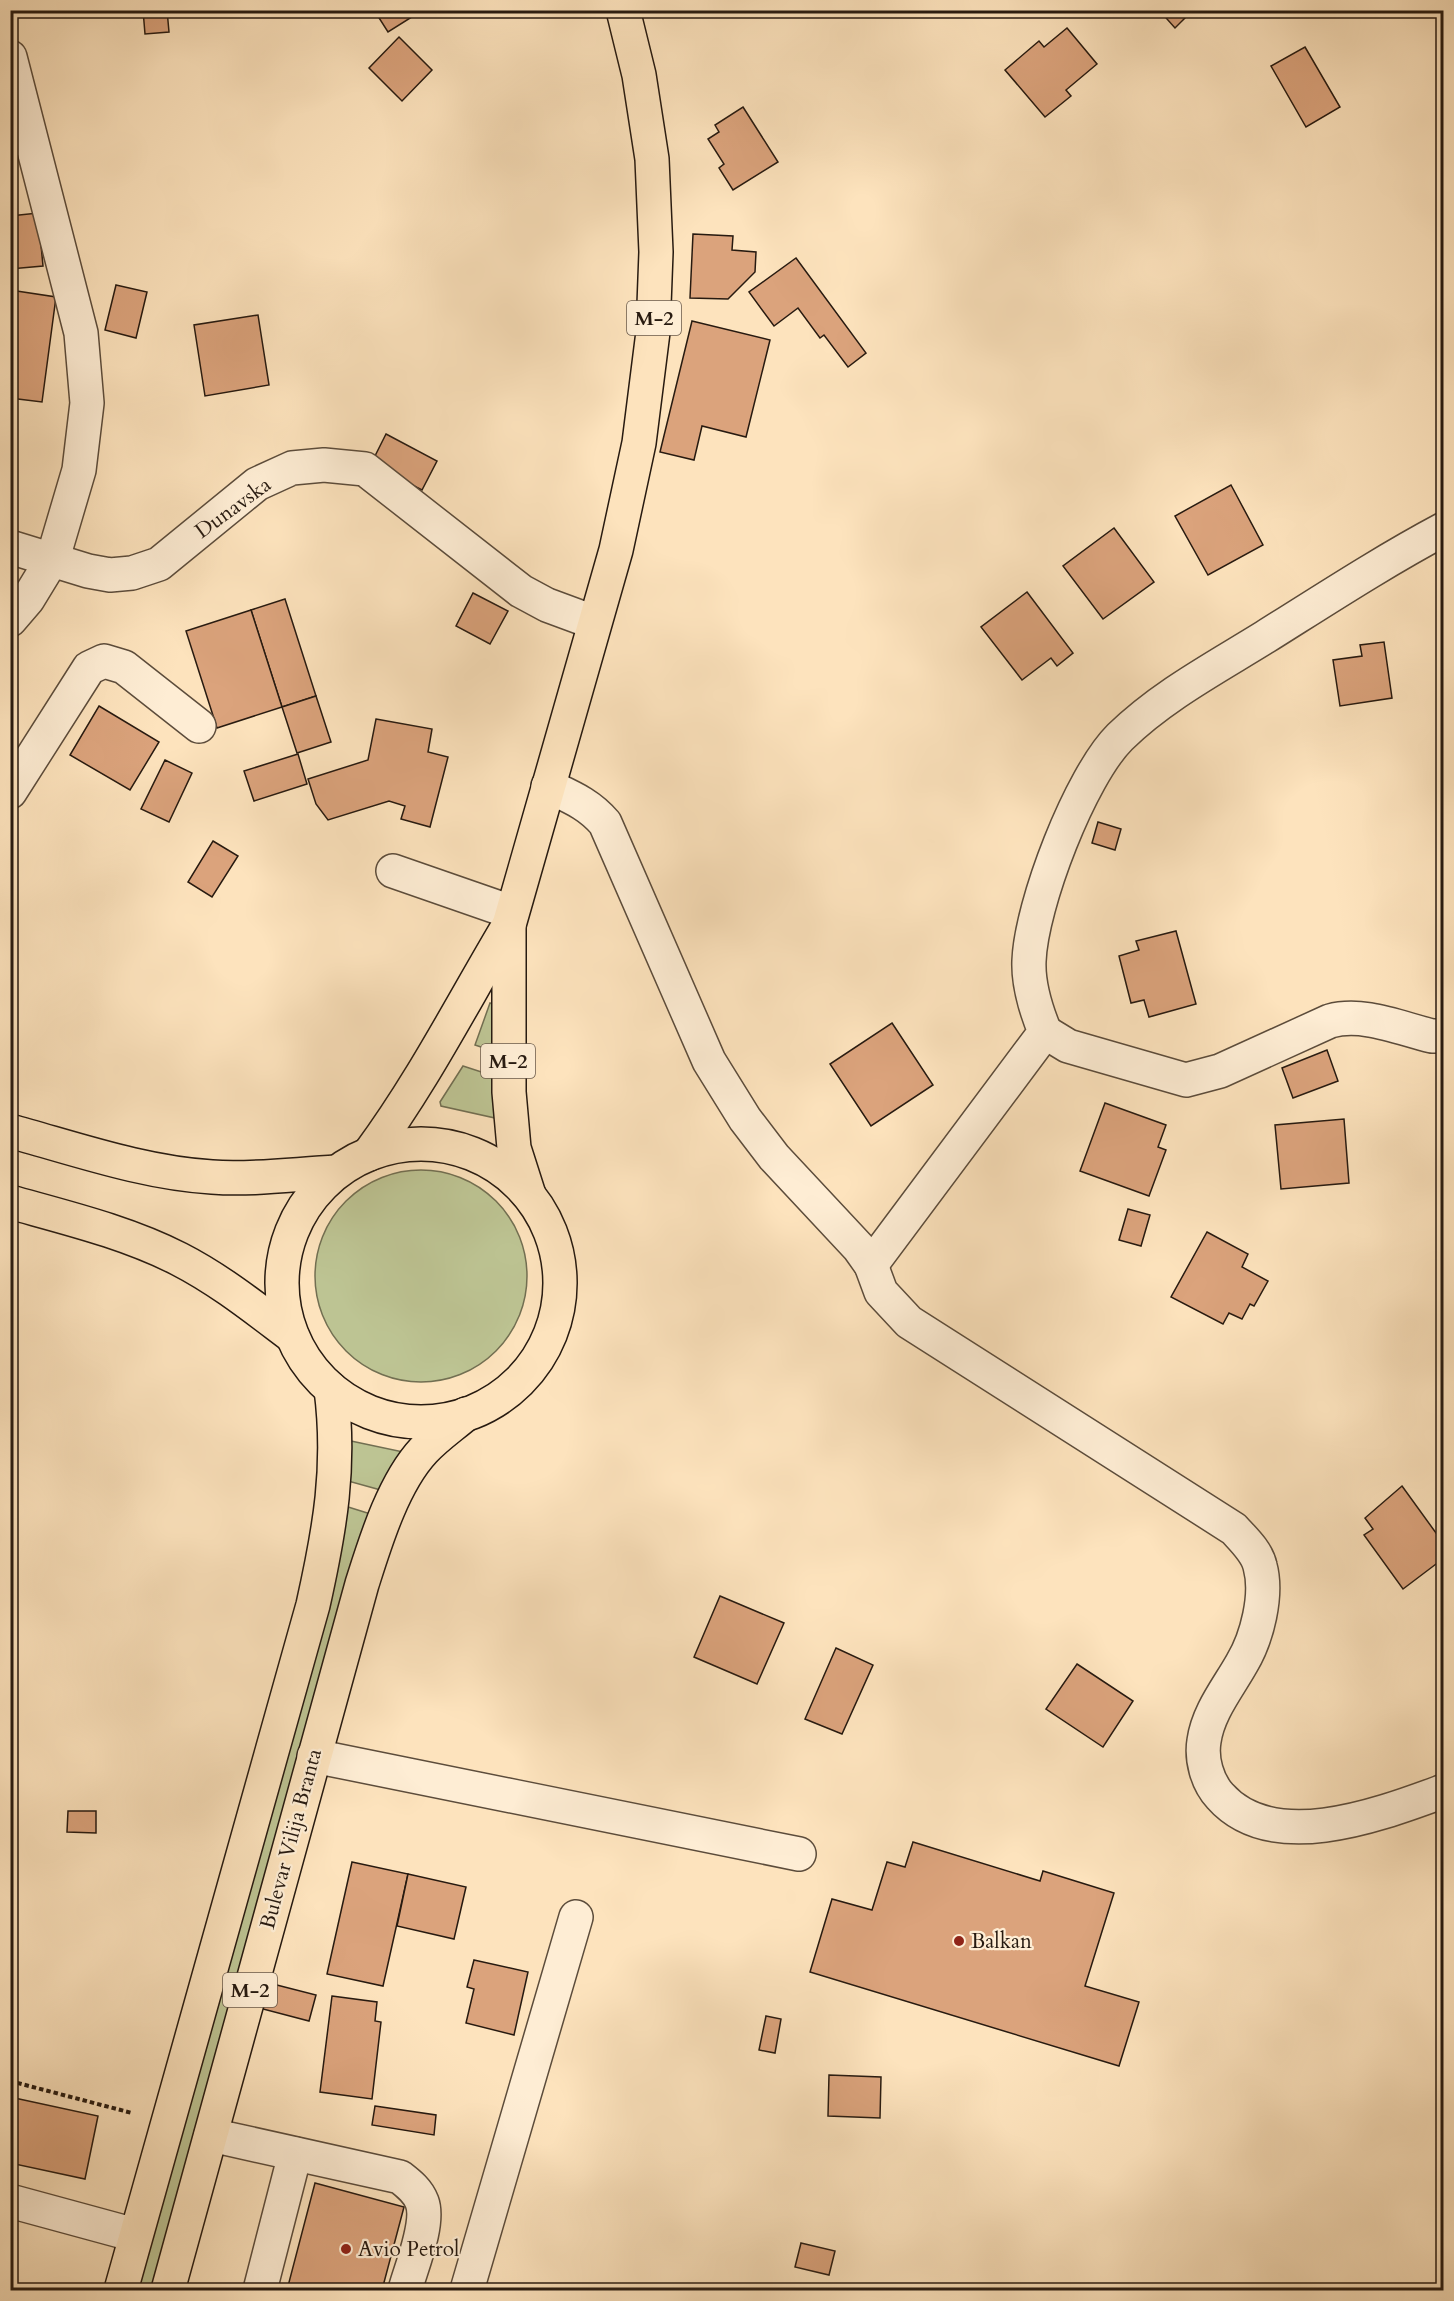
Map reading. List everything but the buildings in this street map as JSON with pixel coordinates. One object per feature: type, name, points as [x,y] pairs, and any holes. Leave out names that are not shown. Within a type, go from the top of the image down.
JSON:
[{"type":"main road","name":"M-2","points":[[369,1154],[405,1106],[438,1052],[510,918],[574,700],[593,622],[616,550],[633,477],[646,403],[657,252],[652,159],[639,75],[623,10]]},
{"type":"main road","name":"M-2","points":[[510,918],[508,1072],[514,1148],[529,1195]]},
{"type":"main road","points":[[10,1131],[151,1168],[199,1176],[247,1178],[336,1172]]},
{"type":"main road","name":"M-2","points":[[418,1144],[443,1146],[468,1152],[491,1162],[529,1195],[543,1215],[558,1261],[558,1309],[540,1354],[525,1374],[508,1391],[466,1414],[430,1421],[395,1419],[361,1408],[331,1389],[302,1356],[292,1336],[282,1293],[286,1247],[305,1206],[319,1188],[336,1172],[369,1154],[393,1146],[418,1144]]},
{"type":"main road","points":[[10,1202],[122,1234],[164,1251],[209,1277],[292,1336]]},
{"type":"main road","name":"Bulevar Vilija Branta","points":[[121,2290],[313,1605],[328,1540],[336,1464],[336,1430],[331,1389]]},
{"type":"main road","name":"Bulevar Vilija Branta","points":[[168,2290],[362,1584],[391,1506],[423,1451],[466,1414]]},
{"type":"street","points":[[10,57],[81,333],[87,403],[79,470],[53,558],[28,599],[10,620]]},
{"type":"street","name":"Dunavska","points":[[10,548],[110,575],[132,573],[159,564],[257,484],[292,468],[324,465],[365,469],[521,591],[547,605],[593,622]]},
{"type":"street","points":[[1443,529],[1169,696],[1117,740],[1100,763],[1065,832],[1047,876],[1031,937],[1029,964],[1035,1005],[1045,1032],[1068,1046],[1186,1080],[1220,1071],[1345,1017],[1432,1036],[1443,1036]]},
{"type":"street","points":[[10,792],[89,668],[104,661],[124,667],[200,726]]},
{"type":"street","points":[[548,786],[580,800],[592,808],[605,823],[709,1061],[745,1119],[774,1157],[871,1265],[881,1292],[909,1322],[1234,1529],[1253,1551],[1260,1566],[1263,1592],[1256,1629],[1244,1661],[1208,1722],[1204,1743],[1205,1768],[1216,1792],[1230,1807],[1248,1818],[1271,1824],[1322,1825],[1372,1817],[1443,1791]]},
{"type":"street","points":[[393,872],[510,918]]},
{"type":"street","points":[[871,1265],[1045,1032]]},
{"type":"street","points":[[314,1756],[799,1854]]},
{"type":"street","points":[[466,2290],[576,1917]]},
{"type":"street","points":[[211,2135],[400,2177],[415,2189],[422,2202],[425,2218],[405,2290]]},
{"type":"street","points":[[260,2290],[295,2154]]},
{"type":"street","points":[[10,2201],[135,2235]]},
{"type":"path","points":[[10,2081],[167,2123]]},
{"type":"green space","points":[[490,1003],[508,1007],[502,1054],[475,1045]]},
{"type":"green space","points":[[463,1066],[500,1078],[495,1118],[441,1106],[440,1102]]},
{"type":"green space","points":[[411,1170],[431,1170],[452,1174],[471,1182],[496,1201],[509,1217],[519,1235],[525,1255],[527,1276],[525,1297],[519,1317],[509,1335],[496,1351],[471,1370],[452,1378],[431,1382],[411,1382],[390,1378],[371,1370],[339,1343],[327,1326],[319,1307],[315,1286],[315,1266],[319,1245],[327,1226],[354,1194],[371,1182],[390,1174]]},
{"type":"green space","points":[[351,1441],[408,1453],[388,1492],[348,1481]]},
{"type":"green space","points":[[345,1506],[377,1516],[161,2290],[137,2290]]},
{"type":"place","name":"Balkan","points":[[959,1941]]},
{"type":"place","name":"Avio Petrol","points":[[346,2249]]}]
